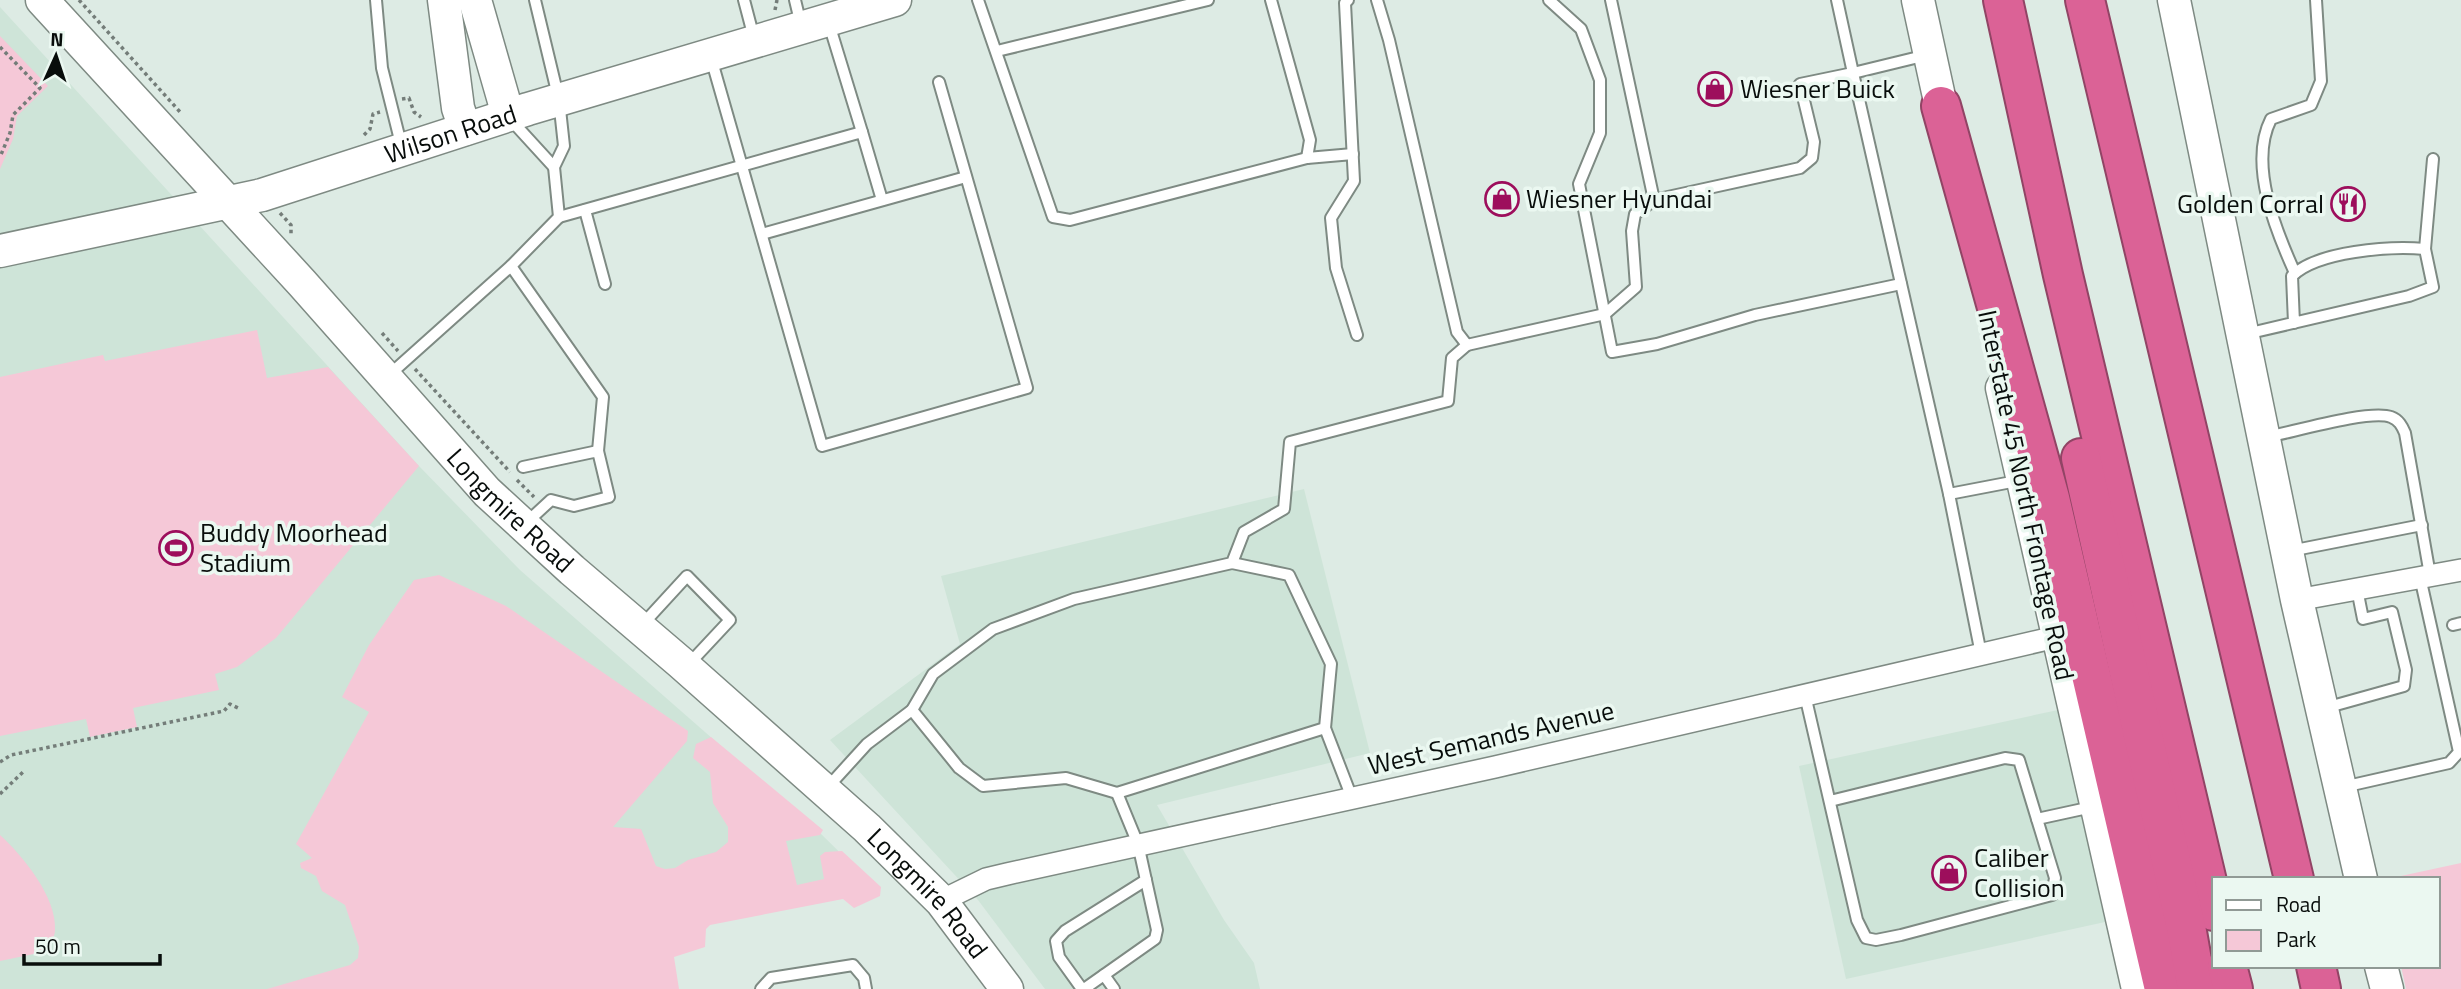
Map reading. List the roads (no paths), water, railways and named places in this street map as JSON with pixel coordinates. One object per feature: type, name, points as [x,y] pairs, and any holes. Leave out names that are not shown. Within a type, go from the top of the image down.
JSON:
[{"type":"highway","points":[[2003,0],[2063,275],[2212,903]]},
{"type":"highway","points":[[2085,0],[2294,877]]},
{"type":"highway","points":[[1941,106],[2050,498],[2154,981]]},
{"type":"highway","points":[[2063,275],[2083,472],[2187,932],[2197,989]]},
{"type":"highway","points":[[2228,968],[2233,989]]},
{"type":"highway","points":[[2316,968],[2321,989]]},
{"type":"main road","name":"Longmire Road","points":[[42,0],[226,204],[302,283],[487,492],[825,790],[941,901],[1007,989]]},
{"type":"main road","points":[[444,0],[458,108],[465,129]]},
{"type":"main road","points":[[475,0],[508,115]]},
{"type":"main road","name":"Wilson Road","points":[[0,251],[226,204],[755,41],[808,16],[895,0]]},
{"type":"main road","name":"Interstate 45 North Frontage Road","points":[[1918,0],[2095,806],[2154,981]]},
{"type":"main road","points":[[2174,0],[2298,600],[2361,877]]},
{"type":"main road","points":[[2382,968],[2387,989]]},
{"type":"street","points":[[2298,600],[2461,570]]},
{"type":"street","name":"West Semands Avenue","points":[[941,901],[986,879],[2056,637]]},
{"type":"lane","points":[[376,0],[382,68],[402,149]]},
{"type":"lane","points":[[535,0],[559,100],[564,146],[554,167],[559,218]]},
{"type":"lane","points":[[744,0],[755,41]]},
{"type":"lane","points":[[978,0],[983,22],[997,51],[1053,217],[1070,220],[1307,158],[1353,155]]},
{"type":"lane","points":[[997,51],[1208,0]]},
{"type":"lane","points":[[1271,0],[1310,140],[1307,158]]},
{"type":"lane","points":[[1348,0],[1345,3],[1354,181],[1331,218],[1336,268],[1357,335]]},
{"type":"lane","points":[[1377,0],[1392,53],[1457,332],[1467,345]]},
{"type":"lane","points":[[1549,0],[1581,29],[1600,80],[1600,133],[1578,184],[1612,352],[1657,344],[1755,315],[1901,284]]},
{"type":"lane","points":[[1611,0],[1654,200]]},
{"type":"lane","points":[[1837,0],[1949,494],[1981,654]]},
{"type":"lane","points":[[2295,273],[2273,225],[2262,155],[2263,135],[2271,120],[2311,105],[2321,80],[2316,0]]},
{"type":"lane","points":[[808,16],[862,132],[882,200]]},
{"type":"lane","points":[[1233,563],[1244,532],[1284,509],[1290,442],[1448,401],[1452,358],[1467,345],[1605,314],[1636,287],[1632,231],[1634,214],[1654,200],[1800,168],[1812,159],[1814,142],[1800,84],[1930,54]]},
{"type":"lane","points":[[710,55],[822,446],[1027,388],[939,82]]},
{"type":"lane","points":[[508,115],[554,167]]},
{"type":"lane","points":[[386,378],[511,266],[559,218],[862,132]]},
{"type":"lane","points":[[2243,335],[2409,296],[2433,286],[2425,249],[2433,159]]},
{"type":"lane","points":[[762,234],[966,177]]},
{"type":"lane","points":[[585,210],[605,284]]},
{"type":"lane","points":[[2294,323],[2292,276],[2304,265],[2378,248],[2425,249]]},
{"type":"lane","points":[[511,266],[603,397],[598,451],[609,497],[574,506],[551,500],[523,526]]},
{"type":"lane","points":[[2264,438],[2368,416],[2393,417],[2405,433],[2422,525],[2425,576],[2459,752],[2449,763],[2340,788]]},
{"type":"lane","points":[[523,467],[598,451]]},
{"type":"lane","points":[[1949,494],[2022,480]]},
{"type":"lane","points":[[2288,551],[2422,525]]},
{"type":"lane","points":[[825,790],[867,744],[912,710],[933,674],[993,629],[1074,599],[1233,563],[1289,575],[1331,664],[1325,728],[1352,797]]},
{"type":"lane","points":[[640,627],[687,576],[730,620],[686,667]]},
{"type":"lane","points":[[2322,709],[2404,686],[2406,670],[2392,612],[2363,619],[2357,589]]},
{"type":"lane","points":[[1805,695],[1857,920],[1866,939],[1876,940],[2052,895],[2054,878],[2019,760],[2005,758],[1830,801]]},
{"type":"lane","points":[[912,710],[959,768],[983,786],[1066,778],[1117,793],[1325,728]]},
{"type":"lane","points":[[1117,793],[1138,844],[1155,917],[1155,939],[1083,989],[1059,957],[1056,941],[1065,931],[1146,880]]},
{"type":"lane","points":[[2037,820],[2095,806]]},
{"type":"lane","points":[[761,989],[771,978],[853,964],[864,978],[866,989]]},
{"type":"lane","points":[[1104,975],[1114,989]]},
{"type":"place","name":"Wiesner Buick","points":[[1715,89]]},
{"type":"place","name":"Wiesner Hyundai","points":[[1502,199]]},
{"type":"place","name":"Golden Corral","points":[[2348,204]]},
{"type":"place","name":"Buddy Moorhead Stadium","points":[[176,548]]},
{"type":"place","name":"Caliber Collision","points":[[1949,873]]}]
